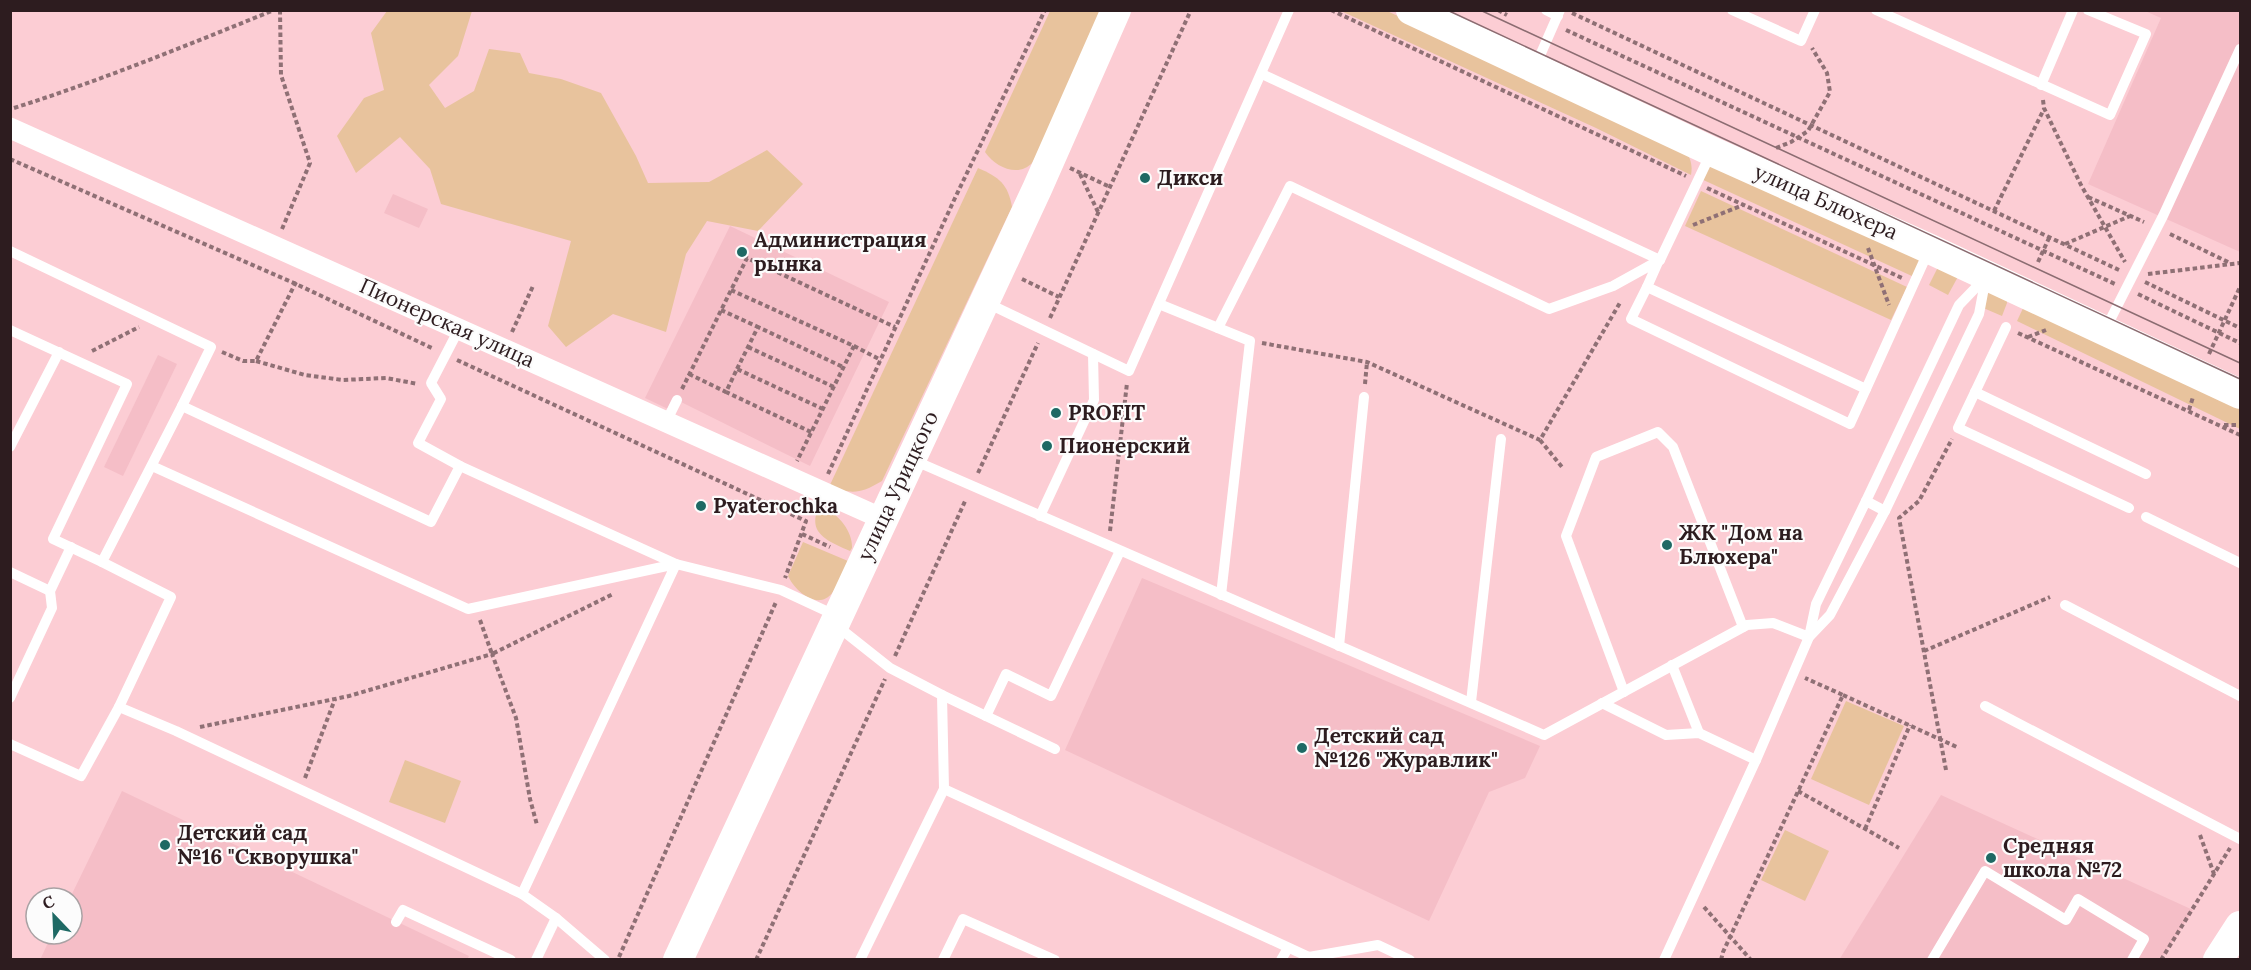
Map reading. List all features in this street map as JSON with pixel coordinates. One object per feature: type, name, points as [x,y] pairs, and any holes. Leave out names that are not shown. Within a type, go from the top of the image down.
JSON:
[{"type":"street","name":"улица Урицкого","points":[[678,960],[1037,189],[1116,10]]},
{"type":"street","name":"улица Блюхера","points":[[1411,10],[1711,151],[1930,249],[2241,394]]},
{"type":"street","name":"Пионерская улица","points":[[10,128],[883,519]]},
{"type":"street","points":[[2218,960],[2240,928]]},
{"type":"lane","points":[[984,302],[1129,371],[1262,74],[1288,10]]},
{"type":"lane","points":[[1535,67],[1560,16],[1546,10]]},
{"type":"lane","points":[[1732,10],[1801,41],[1815,10]]},
{"type":"lane","points":[[1876,10],[2110,116],[2146,34],[2088,10]]},
{"type":"lane","points":[[2041,85],[2073,10]]},
{"type":"lane","points":[[2104,330],[2157,228],[2241,49]]},
{"type":"lane","points":[[1262,74],[1659,260]]},
{"type":"lane","points":[[1711,151],[1631,320],[1850,424],[1930,249]]},
{"type":"lane","points":[[1218,328],[1290,186],[1549,309],[1613,286],[1659,260]]},
{"type":"lane","points":[[10,251],[211,347],[102,562]]},
{"type":"lane","points":[[1664,960],[1756,760],[1809,637],[1816,604],[1959,305],[1986,276]]},
{"type":"lane","points":[[1809,637],[1830,615],[1885,511],[1979,314],[1986,276]]},
{"type":"lane","points":[[1647,287],[1866,389]]},
{"type":"lane","points":[[1159,304],[1251,341],[1221,595]]},
{"type":"lane","points":[[2007,327],[1958,428],[2129,508]]},
{"type":"lane","points":[[459,329],[431,383],[441,399],[418,443],[460,466],[676,564],[781,590],[836,620],[890,668],[1055,749]]},
{"type":"lane","points":[[10,330],[127,384],[53,539],[171,597],[119,707],[81,776],[10,744]]},
{"type":"lane","points":[[10,447],[59,352]]},
{"type":"lane","points":[[1040,516],[1094,400],[1093,354]]},
{"type":"lane","points":[[1976,392],[2146,474]]},
{"type":"lane","points":[[1339,646],[1364,397]]},
{"type":"lane","points":[[666,422],[677,400]]},
{"type":"lane","points":[[182,406],[431,522],[460,466]]},
{"type":"lane","points":[[1624,692],[1566,536],[1596,457],[1659,432],[1673,447],[1743,627]]},
{"type":"lane","points":[[1472,702],[1501,439]]},
{"type":"lane","points":[[910,459],[1544,735],[1743,627],[1773,623],[1809,637]]},
{"type":"lane","points":[[152,466],[468,609],[676,564]]},
{"type":"lane","points":[[1866,501],[1885,511]]},
{"type":"lane","points":[[2145,517],[2241,563]]},
{"type":"lane","points":[[10,698],[52,608],[50,591],[71,548]]},
{"type":"lane","points":[[986,716],[1006,674],[1051,696],[1120,551]]},
{"type":"lane","points":[[522,894],[676,564]]},
{"type":"lane","points":[[10,572],[50,591]]},
{"type":"lane","points":[[2065,605],[2241,696]]},
{"type":"lane","points":[[1672,665],[1699,734]]},
{"type":"lane","points":[[860,960],[944,789],[942,695]]},
{"type":"lane","points":[[1602,703],[1666,735],[1699,734],[1756,760]]},
{"type":"lane","points":[[1985,706],[2239,838]]},
{"type":"lane","points":[[119,707],[176,731],[522,894],[556,918],[605,960]]},
{"type":"lane","points":[[944,789],[1309,957],[1378,945],[1410,960]]},
{"type":"lane","points":[[1932,960],[1985,871],[2066,920],[2078,899],[2144,939],[2132,960]]},
{"type":"lane","points":[[396,922],[403,910],[511,960]]},
{"type":"lane","points":[[536,960],[556,918]]},
{"type":"lane","points":[[943,960],[963,919],[1055,960]]},
{"type":"lane","points":[[1281,960],[1288,948]]},
{"type":"path","points":[[10,109],[74,88],[274,10]]},
{"type":"path","points":[[256,361],[296,284],[285,251],[286,217],[310,163],[281,75],[280,10]]},
{"type":"path","points":[[827,477],[895,327],[1045,10]]},
{"type":"path","points":[[1330,10],[1688,178]]},
{"type":"path","points":[[1498,10],[1507,15]]},
{"type":"path","points":[[1560,16],[1812,126],[2241,328]]},
{"type":"path","points":[[1560,16],[1796,138],[2241,343]]},
{"type":"path","points":[[1776,147],[1796,138],[1812,126],[1830,92],[1827,73],[1810,45],[1801,41]]},
{"type":"path","points":[[2041,85],[2044,108],[2087,196],[2132,276]]},
{"type":"path","points":[[1994,212],[2044,108]]},
{"type":"path","points":[[10,159],[296,284],[806,521],[781,590],[618,960]]},
{"type":"path","points":[[1069,168],[1110,188]]},
{"type":"path","points":[[1080,173],[1098,212]]},
{"type":"path","points":[[1701,186],[1914,283]]},
{"type":"path","points":[[2087,196],[2231,264]]},
{"type":"path","points":[[1672,232],[1743,205]]},
{"type":"path","points":[[2065,245],[2130,215]]},
{"type":"path","points":[[1856,216],[1896,323]]},
{"type":"path","points":[[2038,262],[2049,238]]},
{"type":"path","points":[[677,400],[747,258],[895,327]]},
{"type":"path","points":[[2132,276],[2241,263]]},
{"type":"path","points":[[1540,440],[1638,272]]},
{"type":"path","points":[[1019,277],[1059,297]]},
{"type":"path","points":[[504,349],[533,286]]},
{"type":"path","points":[[2205,362],[2241,287]]},
{"type":"path","points":[[731,290],[881,360]]},
{"type":"path","points":[[721,309],[844,367]]},
{"type":"path","points":[[76,360],[154,319]]},
{"type":"path","points":[[726,392],[758,327]]},
{"type":"path","points":[[2007,327],[2241,435]]},
{"type":"path","points":[[1251,341],[1367,362],[1540,440],[1562,467]]},
{"type":"path","points":[[789,478],[854,346]]},
{"type":"path","points":[[211,347],[243,361],[256,361],[305,375],[343,380],[386,378],[413,384],[431,383]]},
{"type":"path","points":[[748,347],[834,387]]},
{"type":"path","points":[[1364,397],[1367,362]]},
{"type":"path","points":[[737,369],[823,409]]},
{"type":"path","points":[[1108,546],[1129,371]]},
{"type":"path","points":[[689,374],[811,432]]},
{"type":"path","points":[[2220,425],[2241,425]]},
{"type":"path","points":[[1946,770],[1899,518],[1919,501],[1958,428]]},
{"type":"path","points":[[801,534],[830,547]]},
{"type":"path","points":[[176,731],[335,699],[492,654],[622,590]]},
{"type":"path","points":[[1924,651],[2050,597]]},
{"type":"path","points":[[476,608],[516,718],[530,799],[543,849]]},
{"type":"path","points":[[1793,673],[1959,748]]},
{"type":"path","points":[[1721,960],[1843,695]]},
{"type":"path","points":[[300,790],[335,699]]},
{"type":"path","points":[[1865,829],[1910,725]]},
{"type":"path","points":[[1798,791],[1899,848]]},
{"type":"path","points":[[2193,814],[2214,874]]},
{"type":"path","points":[[2161,960],[2239,838]]},
{"type":"path","points":[[1694,895],[1751,960]]},
{"type":"shaded area","points":[[387,11],[472,11],[458,56],[429,85],[445,108],[474,91],[489,49],[520,53],[529,73],[561,79],[601,93],[636,156],[648,183],[709,182],[767,150],[803,184],[758,231],[707,221],[686,254],[666,332],[613,314],[566,347],[548,326],[571,241],[441,204],[430,169],[400,137],[356,173],[337,136],[364,98],[384,90],[371,33]]},
{"type":"shaded area","points":[[1050,11],[1103,11],[1033,162],[1021,169],[1008,169],[995,163],[985,152]]},
{"type":"shaded area","points":[[1341,11],[1387,11],[1685,149],[1691,161],[1691,175],[1596,128]]},
{"type":"shaded area","points":[[2145,11],[2240,11],[2240,252],[2088,184],[2161,18]]},
{"type":"shaded area","points":[[1709,156],[1924,256],[1914,277],[1699,178]]},
{"type":"shaded area","points":[[978,168],[1001,182],[1008,192],[1012,207],[882,481],[856,492],[829,487]]},
{"type":"shaded area","points":[[1701,191],[1907,287],[1891,320],[1685,226]]},
{"type":"shaded area","points":[[393,194],[428,209],[419,228],[384,213]]},
{"type":"shaded area","points":[[730,226],[889,302],[810,466],[677,400],[668,409],[645,398]]},
{"type":"shaded area","points":[[1940,263],[1960,273],[1948,295],[1929,285]]},
{"type":"shaded area","points":[[1991,291],[2007,298],[2002,316],[1981,307],[1986,295]]},
{"type":"shaded area","points":[[2025,304],[2240,404],[2240,429],[2017,321]]},
{"type":"shaded area","points":[[158,355],[177,364],[123,476],[104,467]]},
{"type":"shaded area","points":[[820,505],[832,512],[847,528],[852,541],[850,551],[834,544],[821,535],[817,529],[816,515]]},
{"type":"shaded area","points":[[803,542],[848,561],[833,592],[827,598],[814,600],[808,597],[796,588],[788,576]]},
{"type":"shaded area","name":"Детский сад №126 \"Журавлик\"","points":[[1142,578],[1540,746],[1525,778],[1489,792],[1429,921],[1065,750]]},
{"type":"shaded area","points":[[1846,701],[1904,726],[1869,805],[1811,779]]},
{"type":"shaded area","points":[[405,760],[461,781],[445,823],[389,802]]},
{"type":"shaded area","name":"Детский сад №16 \"Скворушка\"","points":[[122,791],[469,956],[467,960],[40,960],[46,946],[84,946],[84,886],[76,886]]},
{"type":"shaded area","name":"Средняя школа №72","points":[[1941,795],[2193,910],[2161,959],[1839,960]]},
{"type":"shaded area","points":[[1785,830],[1829,851],[1805,901],[1761,880]]},
{"type":"tram line","points":[[1447,10],[2240,379]]},
{"type":"tram line","points":[[1480,10],[2240,363]]},
{"type":"place","name":"Дикси","points":[[1145,178]]},
{"type":"place","name":"Администрация рынка","points":[[742,252]]},
{"type":"place","name":"PROFIT","points":[[1056,413]]},
{"type":"place","name":"Пионерский","points":[[1047,446]]},
{"type":"place","name":"Pyaterochka","points":[[701,506]]},
{"type":"place","name":"ЖК \"Дом на Блюхера\"","points":[[1667,545]]},
{"type":"place","name":"Детский сад №126 \"Журавлик\"","points":[[1302,748]]},
{"type":"place","name":"Детский сад №16 \"Скворушка\"","points":[[165,845]]},
{"type":"place","name":"Средняя школа №72","points":[[1991,858]]}]
